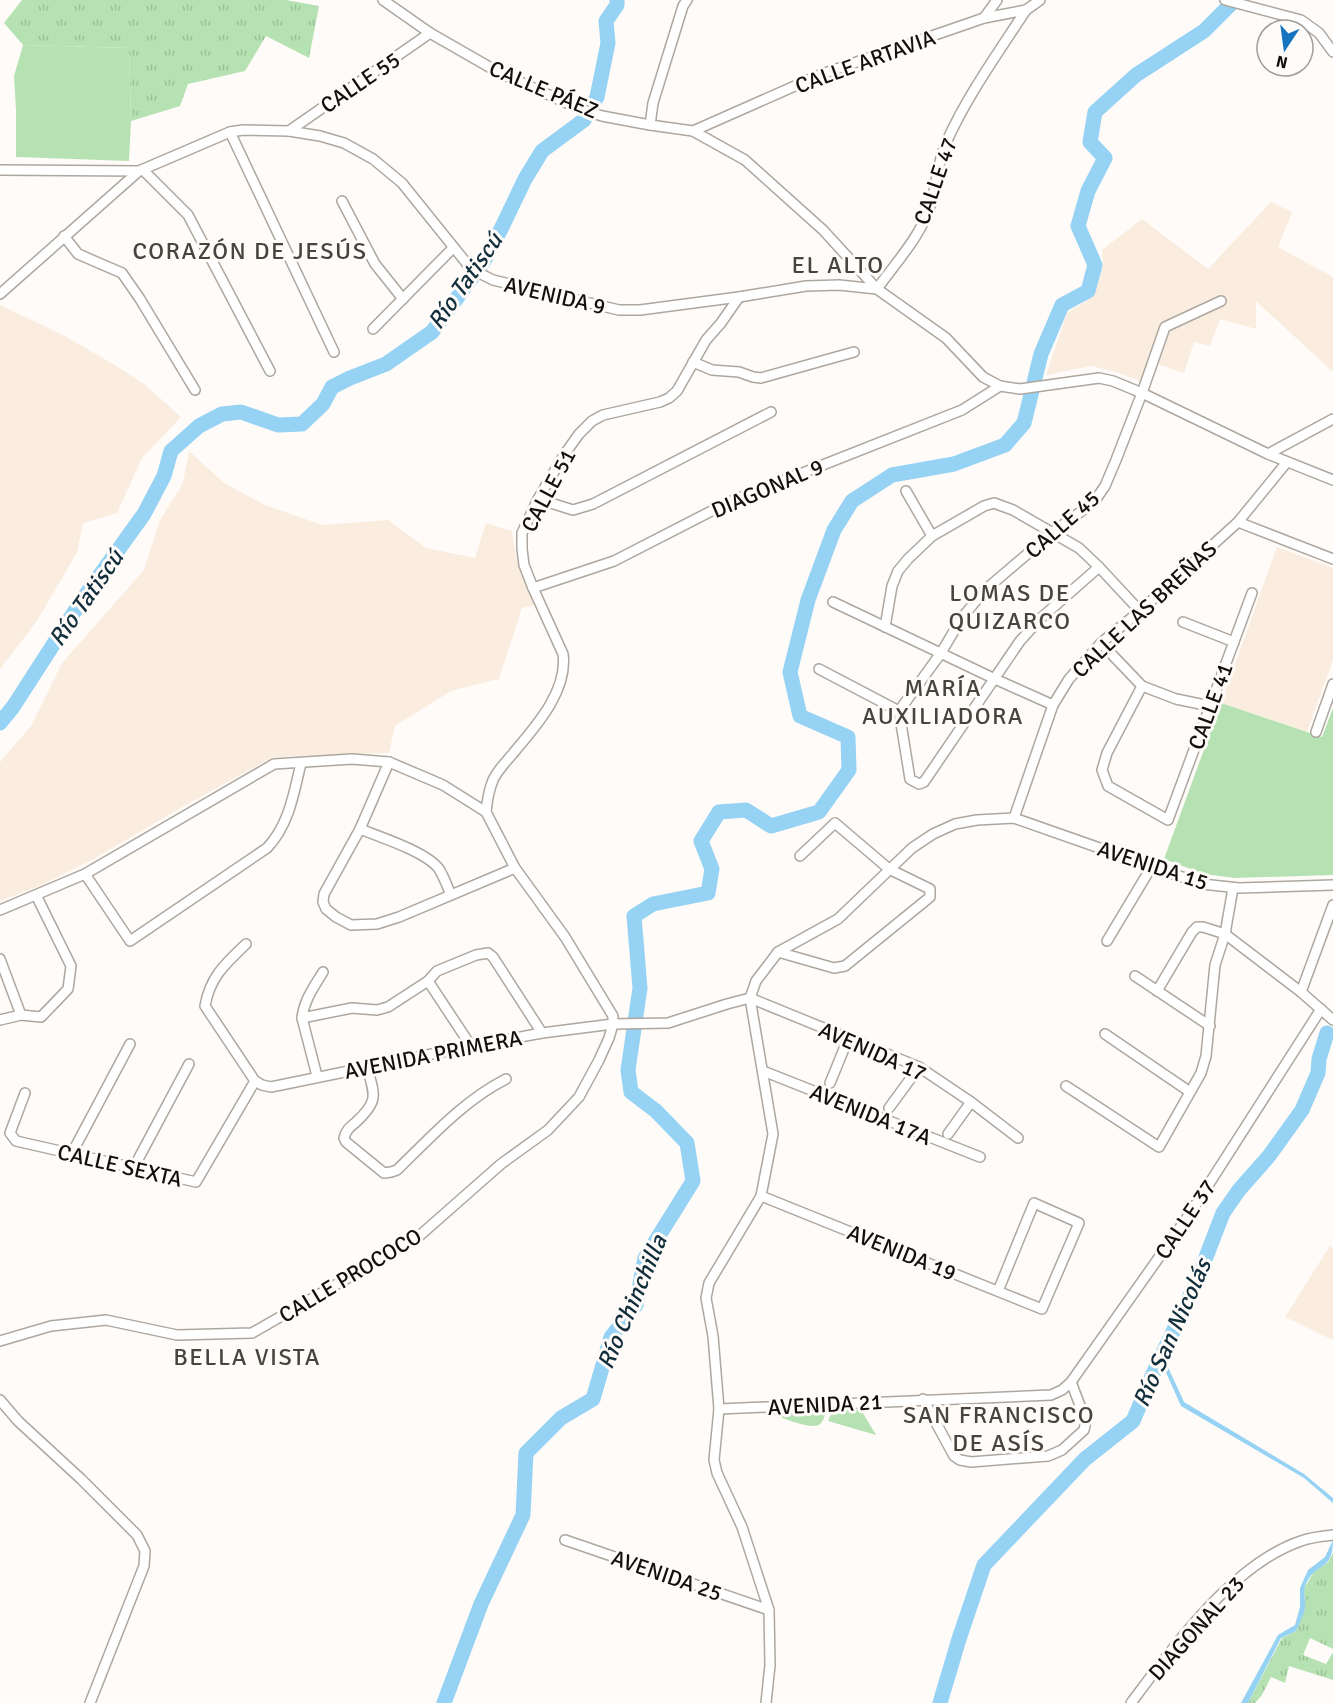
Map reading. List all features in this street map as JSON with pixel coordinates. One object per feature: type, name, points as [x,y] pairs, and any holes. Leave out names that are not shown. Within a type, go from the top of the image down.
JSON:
[{"type":"street","name":"CALLE PÁEZ","points":[[383,0],[430,33],[498,72],[580,109],[602,116],[693,131],[745,160],[823,230],[877,289]]},
{"type":"street","points":[[650,125],[652,102],[683,6],[687,0]]},
{"type":"street","points":[[984,18],[997,0]]},
{"type":"street","name":"CALLE ARTAVIA","points":[[693,131],[822,74],[984,18],[1026,10],[1040,0]]},
{"type":"street","points":[[1226,0],[1301,20],[1319,33],[1333,52]]},
{"type":"street","name":"CALLE 47","points":[[877,289],[913,240],[925,219],[932,201],[947,140],[971,95],[1026,10]]},
{"type":"street","name":"CALLE 55","points":[[290,131],[430,33]]},
{"type":"street","name":"AVENIDA 9","points":[[141,170],[230,132],[290,131],[320,136],[345,143],[373,159],[402,183],[453,248],[474,270],[490,279],[619,310],[640,310],[806,286],[839,285],[877,289],[946,338],[983,376],[999,386]]},
{"type":"street","points":[[230,132],[334,352]]},
{"type":"street","points":[[0,170],[141,170],[189,214],[270,371]]},
{"type":"street","points":[[0,294],[141,170]]},
{"type":"street","points":[[342,201],[375,264],[403,298]]},
{"type":"street","points":[[64,236],[78,254],[122,273],[195,390]]},
{"type":"street","points":[[373,329],[453,248]]},
{"type":"street","name":"CALLE 51","points":[[486,812],[493,781],[553,700],[563,674],[563,654],[524,565],[522,533],[538,499],[564,454],[592,421],[603,415],[660,402],[677,391],[706,340],[739,297]]},
{"type":"street","name":"CALLE 45","points":[[899,711],[941,653],[961,619],[985,590],[1053,532],[1094,501],[1105,486],[1165,327],[1221,301]]},
{"type":"street","points":[[693,362],[712,370],[739,372],[761,378],[854,351]]},
{"type":"street","points":[[999,386],[1020,389],[1100,378],[1113,381],[1268,454],[1333,480]]},
{"type":"street","name":"DIAGONAL 9","points":[[533,588],[614,561],[729,502],[962,410],[999,386]]},
{"type":"street","points":[[538,499],[573,510],[592,504],[771,412]]},
{"type":"street","points":[[1268,454],[1333,419]]},
{"type":"street","name":"CALLE LAS BREÑAS","points":[[1014,818],[1053,705],[1069,679],[1101,643],[1140,612],[1238,522],[1287,462]]},
{"type":"street","points":[[906,491],[932,536]]},
{"type":"street","points":[[885,627],[892,586],[898,571],[908,559],[932,536],[994,502],[1013,510],[1079,548],[1140,612]]},
{"type":"street","points":[[1238,522],[1333,559]]},
{"type":"street","points":[[819,669],[899,711],[910,779],[919,784],[924,782],[1020,641],[1041,618],[1099,567]]},
{"type":"street","name":"CALLE 41","points":[[1142,686],[1107,753],[1102,770],[1108,786],[1168,820],[1252,593]]},
{"type":"street","points":[[833,602],[1053,705]]},
{"type":"street","points":[[1183,622],[1234,642]]},
{"type":"street","points":[[1101,643],[1142,686],[1176,699],[1210,706]]},
{"type":"street","points":[[1316,732],[1333,684]]},
{"type":"street","points":[[0,910],[85,874],[274,764],[352,759],[389,762],[443,785],[486,812],[515,868],[572,947],[609,1007],[613,1016],[613,1024],[668,1023],[750,998]]},
{"type":"street","points":[[389,762],[360,829],[324,894],[322,902],[326,909],[351,925],[377,924],[515,868]]},
{"type":"street","points":[[85,874],[130,941],[267,848],[283,827],[301,763]]},
{"type":"street","points":[[766,1703],[770,1665],[769,1610],[742,1527],[717,1473],[714,1460],[719,1409],[713,1336],[706,1298],[709,1283],[761,1196],[773,1134],[750,998],[756,981],[778,952],[831,924],[912,848],[933,834],[955,825],[977,820],[1014,818]]},
{"type":"street","name":"AVENIDA 15","points":[[1014,818],[1202,884],[1233,888],[1333,885]]},
{"type":"street","points":[[778,952],[840,968],[930,897],[931,893],[930,889],[890,868],[835,823],[800,856]]},
{"type":"street","points":[[360,829],[420,854],[431,861],[438,869],[451,894]]},
{"type":"street","points":[[1107,941],[1152,866]]},
{"type":"street","points":[[1066,1086],[1159,1147],[1201,1073],[1206,1056],[1215,965],[1225,934],[1233,888]]},
{"type":"street","points":[[0,1020],[21,1015],[41,1017],[68,989],[71,966],[36,896]]},
{"type":"street","points":[[1301,992],[1333,905]]},
{"type":"street","points":[[1157,991],[1192,932],[1197,927],[1203,927],[1225,934],[1301,992],[1333,1020]]},
{"type":"street","points":[[246,944],[215,976],[208,990],[205,1006],[255,1080]]},
{"type":"street","points":[[302,1018],[352,1008],[377,1010],[388,1007],[428,981],[437,971],[476,955],[488,953],[542,1033]]},
{"type":"street","points":[[0,960],[21,1015]]},
{"type":"street","points":[[317,1076],[302,1018],[303,1008],[322,972]]},
{"type":"street","points":[[1135,976],[1209,1026]]},
{"type":"street","points":[[428,981],[471,1046]]},
{"type":"street","name":"AVENIDA 17","points":[[750,998],[919,1067],[971,1102],[1018,1138]]},
{"type":"street","name":"CALLE 37","points":[[1071,1382],[1191,1212],[1321,1009]]},
{"type":"street","name":"AVENIDA PRIMERA","points":[[255,1080],[271,1087],[471,1046],[542,1033],[613,1024]]},
{"type":"street","name":"CALLE PROCOCO","points":[[0,1341],[51,1326],[106,1320],[177,1335],[252,1333],[417,1238],[501,1164],[548,1130],[579,1097],[599,1060],[613,1024]]},
{"type":"street","points":[[1105,1034],[1190,1092]]},
{"type":"street","points":[[830,1083],[848,1039]]},
{"type":"street","points":[[72,1154],[130,1044]]},
{"type":"street","points":[[134,1167],[189,1064]]},
{"type":"street","points":[[367,1067],[374,1093],[373,1102],[368,1111],[346,1131],[344,1138],[384,1173],[397,1170],[453,1115],[488,1088],[506,1079]]},
{"type":"street","points":[[889,1108],[919,1067]]},
{"type":"street","name":"AVENIDA 17A","points":[[763,1071],[980,1156]]},
{"type":"street","name":"CALLE SEXTA","points":[[25,1093],[10,1133],[16,1141],[196,1182],[255,1080]]},
{"type":"street","points":[[948,1134],[971,1102]]},
{"type":"street","name":"AVENIDA 19","points":[[761,1196],[998,1291],[1042,1308],[1079,1223],[1034,1203],[998,1291]]},
{"type":"street","points":[[923,1399],[954,1456],[960,1460],[971,1462],[1048,1455],[1062,1450],[1084,1430],[1086,1421],[1084,1412],[1071,1382]]},
{"type":"street","name":"AVENIDA 21","points":[[719,1409],[1051,1395],[1062,1390],[1071,1382]]},
{"type":"street","points":[[0,1400],[18,1421],[137,1535],[146,1551],[144,1566],[90,1703]]},
{"type":"street","name":"DIAGONAL 23","points":[[1131,1703],[1169,1652],[1242,1574],[1281,1550],[1303,1540],[1333,1535]]},
{"type":"street","name":"AVENIDA 25","points":[[565,1539],[769,1610]]},
{"type":"shaded area","points":[[1271,202],[1292,212],[1278,247],[1333,277],[1333,372],[1256,301],[1256,329],[1220,319],[1210,346],[1194,342],[1184,373],[1158,364],[1150,385],[1092,366],[1046,375],[1067,313],[1088,300],[1097,285],[1103,266],[1102,250],[1142,219],[1208,269]]},
{"type":"shaded area","points":[[0,305],[63,335],[113,364],[144,384],[181,417],[142,458],[117,513],[83,523],[77,552],[37,621],[0,669]]},
{"type":"shaded area","points":[[189,451],[224,483],[265,505],[322,525],[388,520],[426,548],[475,558],[486,523],[512,531],[516,557],[536,605],[522,608],[499,679],[451,691],[395,726],[389,753],[273,757],[92,860],[39,886],[0,901],[0,762],[31,726],[62,663],[144,570],[160,520],[183,483]]},
{"type":"shaded area","points":[[1277,547],[1333,568],[1333,660],[1307,732],[1221,703]]},
{"type":"shaded area","points":[[1330,1246],[1333,1248],[1333,1340],[1285,1317]]},
{"type":"green space","points":[[22,0],[286,0],[319,6],[309,58],[266,36],[245,71],[188,84],[180,106],[131,121],[129,48],[23,45],[4,23]]},
{"type":"green space","points":[[23,45],[129,48],[131,121],[129,161],[16,157],[14,76]]},
{"type":"green space","points":[[1221,703],[1322,737],[1333,708],[1333,875],[1235,878],[1204,874],[1164,859]]},
{"type":"green space","points":[[858,1405],[876,1435],[828,1421],[834,1406]]},
{"type":"green space","points":[[827,1406],[823,1420],[815,1426],[800,1424],[760,1409]]},
{"type":"green space","points":[[1333,1553],[1333,1649],[1310,1638],[1303,1655],[1326,1664],[1333,1652],[1333,1680],[1289,1666],[1285,1683],[1271,1677],[1255,1703],[1248,1703],[1282,1638],[1296,1631],[1305,1609],[1304,1588],[1314,1572],[1328,1562]]},
{"type":"water","points":[[1162,1354],[1184,1402],[1304,1474],[1333,1498],[1333,1503],[1304,1478],[1181,1406],[1160,1359]]},
{"type":"water","points":[[1333,1540],[1330,1558],[1309,1578],[1305,1586],[1305,1609],[1296,1631],[1281,1638],[1248,1703],[1241,1703],[1278,1635],[1295,1625],[1300,1607],[1300,1588],[1308,1570],[1325,1557]]},
{"type":"waterway","name":"Río Tatiscú","points":[[0,723],[13,707],[82,600],[144,514],[164,476],[171,451],[199,426],[222,414],[241,412],[278,425],[302,424],[323,404],[332,387],[386,364],[432,332],[484,261],[525,179],[542,151],[584,120],[597,97],[608,43],[606,21],[617,5],[617,0]]},
{"type":"waterway","name":"Río Chinchilla","points":[[444,1703],[481,1604],[523,1515],[526,1453],[561,1418],[593,1399],[611,1337],[636,1305],[645,1258],[693,1181],[687,1143],[656,1111],[631,1092],[628,1070],[640,988],[634,916],[653,904],[708,893],[712,869],[701,841],[719,812],[746,810],[771,826],[819,812],[849,770],[848,737],[800,716],[790,672],[808,600],[834,530],[852,501],[892,475],[954,464],[1005,445],[1024,423],[1041,354],[1062,305],[1088,291],[1095,265],[1078,226],[1088,191],[1105,158],[1090,142],[1095,112],[1136,75],[1204,31],[1235,0]]},
{"type":"waterway","name":"Río San Nicolás","points":[[940,1703],[984,1565],[1085,1459],[1133,1421],[1196,1283],[1223,1213],[1239,1190],[1269,1156],[1302,1110],[1318,1073],[1319,1059],[1327,1033]]},
{"type":"district","name":"CORAZÓN DE JESÚS","points":[[250,251]]},
{"type":"district","name":"EL ALTO","points":[[838,265]]},
{"type":"district","name":"LOMAS DE QUIZARCO","points":[[1010,607]]},
{"type":"district","name":"MARÍA AUXILIADORA","points":[[943,702]]},
{"type":"district","name":"BELLA VISTA","points":[[247,1357]]},
{"type":"district","name":"SAN FRANCISCO DE ASÍS","points":[[999,1429]]}]
